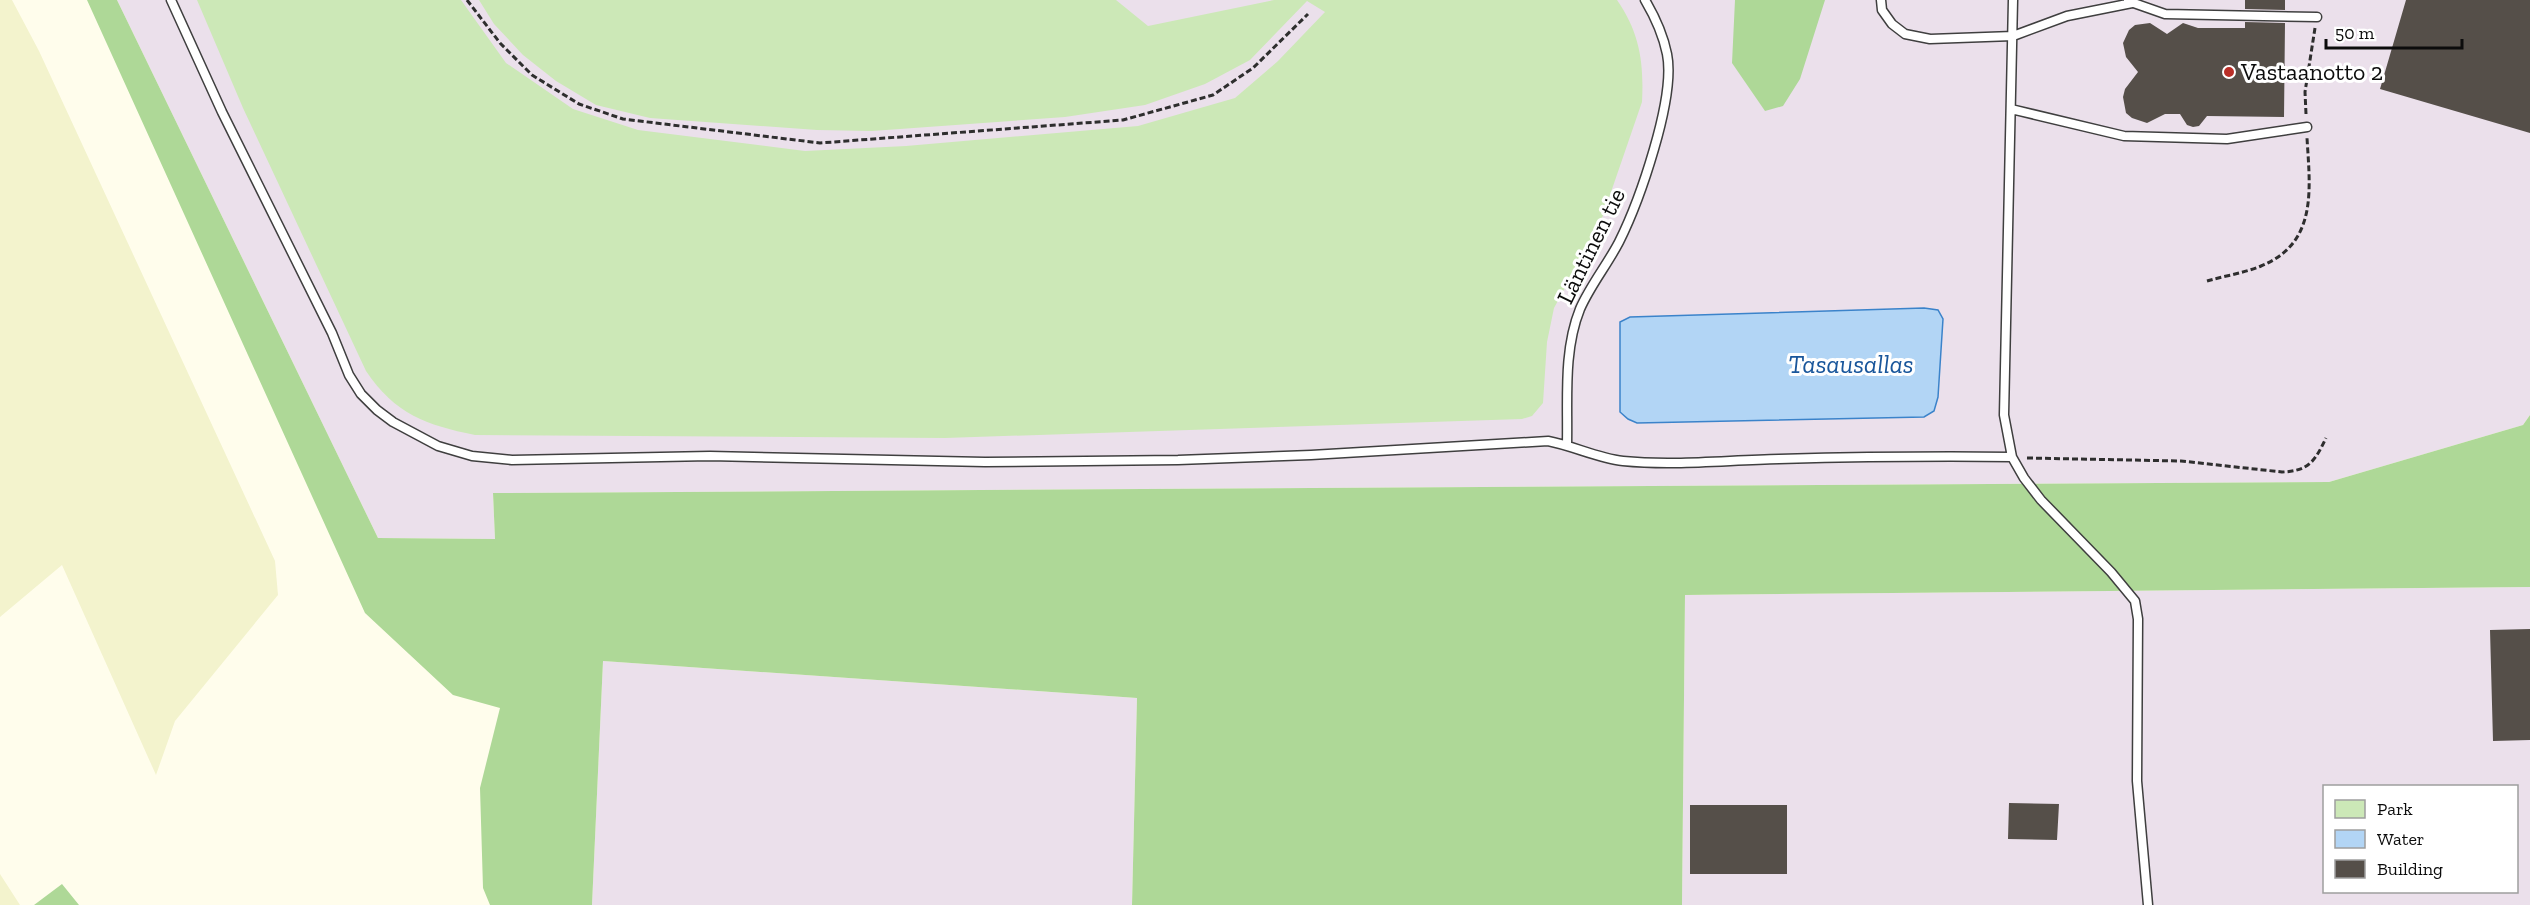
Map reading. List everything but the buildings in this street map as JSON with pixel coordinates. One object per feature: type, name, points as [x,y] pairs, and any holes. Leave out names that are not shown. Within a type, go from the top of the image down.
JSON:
[{"type":"lane","points":[[171,0],[222,112],[332,333],[349,375],[361,394],[376,410],[393,422],[438,446],[472,456],[512,460],[710,456],[985,462],[1189,460],[1548,441],[1568,445],[1603,458],[1625,461],[1677,462],[1870,456],[2012,457]]},
{"type":"lane","name":"Läntinen tie","points":[[1568,445],[1568,379],[1572,335],[1581,308],[1635,208],[1663,116],[1668,84],[1668,56],[1658,22],[1645,0]]},
{"type":"lane","points":[[1881,0],[1882,10],[1892,24],[1905,34],[1930,39],[2013,36],[2067,16],[2128,2],[2165,14],[2317,17]]},
{"type":"lane","points":[[2013,0],[2004,415],[2012,457],[2024,478],[2041,500],[2111,572],[2135,602],[2138,619],[2137,781],[2148,905]]},
{"type":"lane","points":[[2011,109],[2124,136],[2227,139],[2307,127]]},
{"type":"path","points":[[467,0],[500,43],[532,75],[579,104],[623,119],[820,143],[1123,120],[1213,95],[1253,68],[1308,14]]},
{"type":"path","points":[[2207,281],[2261,266],[2288,251],[2307,216],[2311,197],[2305,92],[2317,17]]},
{"type":"path","points":[[2012,457],[2181,461],[2282,472],[2299,471],[2317,458],[2326,438]]},
{"type":"shaded area","points":[[117,0],[2530,0],[2530,415],[2523,425],[2329,482],[493,493],[495,539],[378,538]]},
{"type":"shaded area","points":[[2530,587],[2530,905],[1682,905],[1685,595]]},
{"type":"shaded area","points":[[603,661],[1137,698],[1132,905],[592,905]]},
{"type":"green space","points":[[0,0],[12,0],[39,51],[275,561],[278,595],[175,721],[156,775],[62,565],[0,617]]},
{"type":"green space","points":[[87,0],[117,0],[378,538],[495,539],[493,493],[2329,482],[2523,425],[2530,415],[2530,587],[1685,595],[1682,905],[1132,905],[1137,698],[603,661],[592,905],[490,905],[483,888],[480,788],[500,708],[453,695],[365,613]]},
{"type":"green space","points":[[197,0],[461,0],[506,63],[573,109],[638,130],[805,151],[906,146],[1138,126],[1235,98],[1278,61],[1325,12],[1307,1],[1250,60],[1205,84],[1145,105],[1065,117],[872,131],[817,130],[650,118],[596,105],[556,81],[523,55],[494,24],[479,0],[1116,0],[1148,26],[1274,0],[1617,0],[1636,36],[1641,61],[1642,102],[1600,224],[1554,308],[1547,342],[1543,403],[1532,416],[1522,419],[945,438],[475,435],[427,422],[400,408],[388,398],[366,371],[243,108]]},
{"type":"green space","points":[[1735,0],[1825,0],[1800,79],[1783,106],[1765,111],[1732,63]]},
{"type":"green space","points":[[0,874],[20,905],[0,905]]},
{"type":"green space","points":[[62,884],[79,905],[34,905]]},
{"type":"water","name":"Tasausallas","points":[[1924,308],[1938,310],[1943,319],[1938,397],[1934,411],[1924,417],[1637,423],[1620,412],[1620,322],[1630,317]]},
{"type":"place","name":"Vastaanotto 2","points":[[2229,72]]}]
